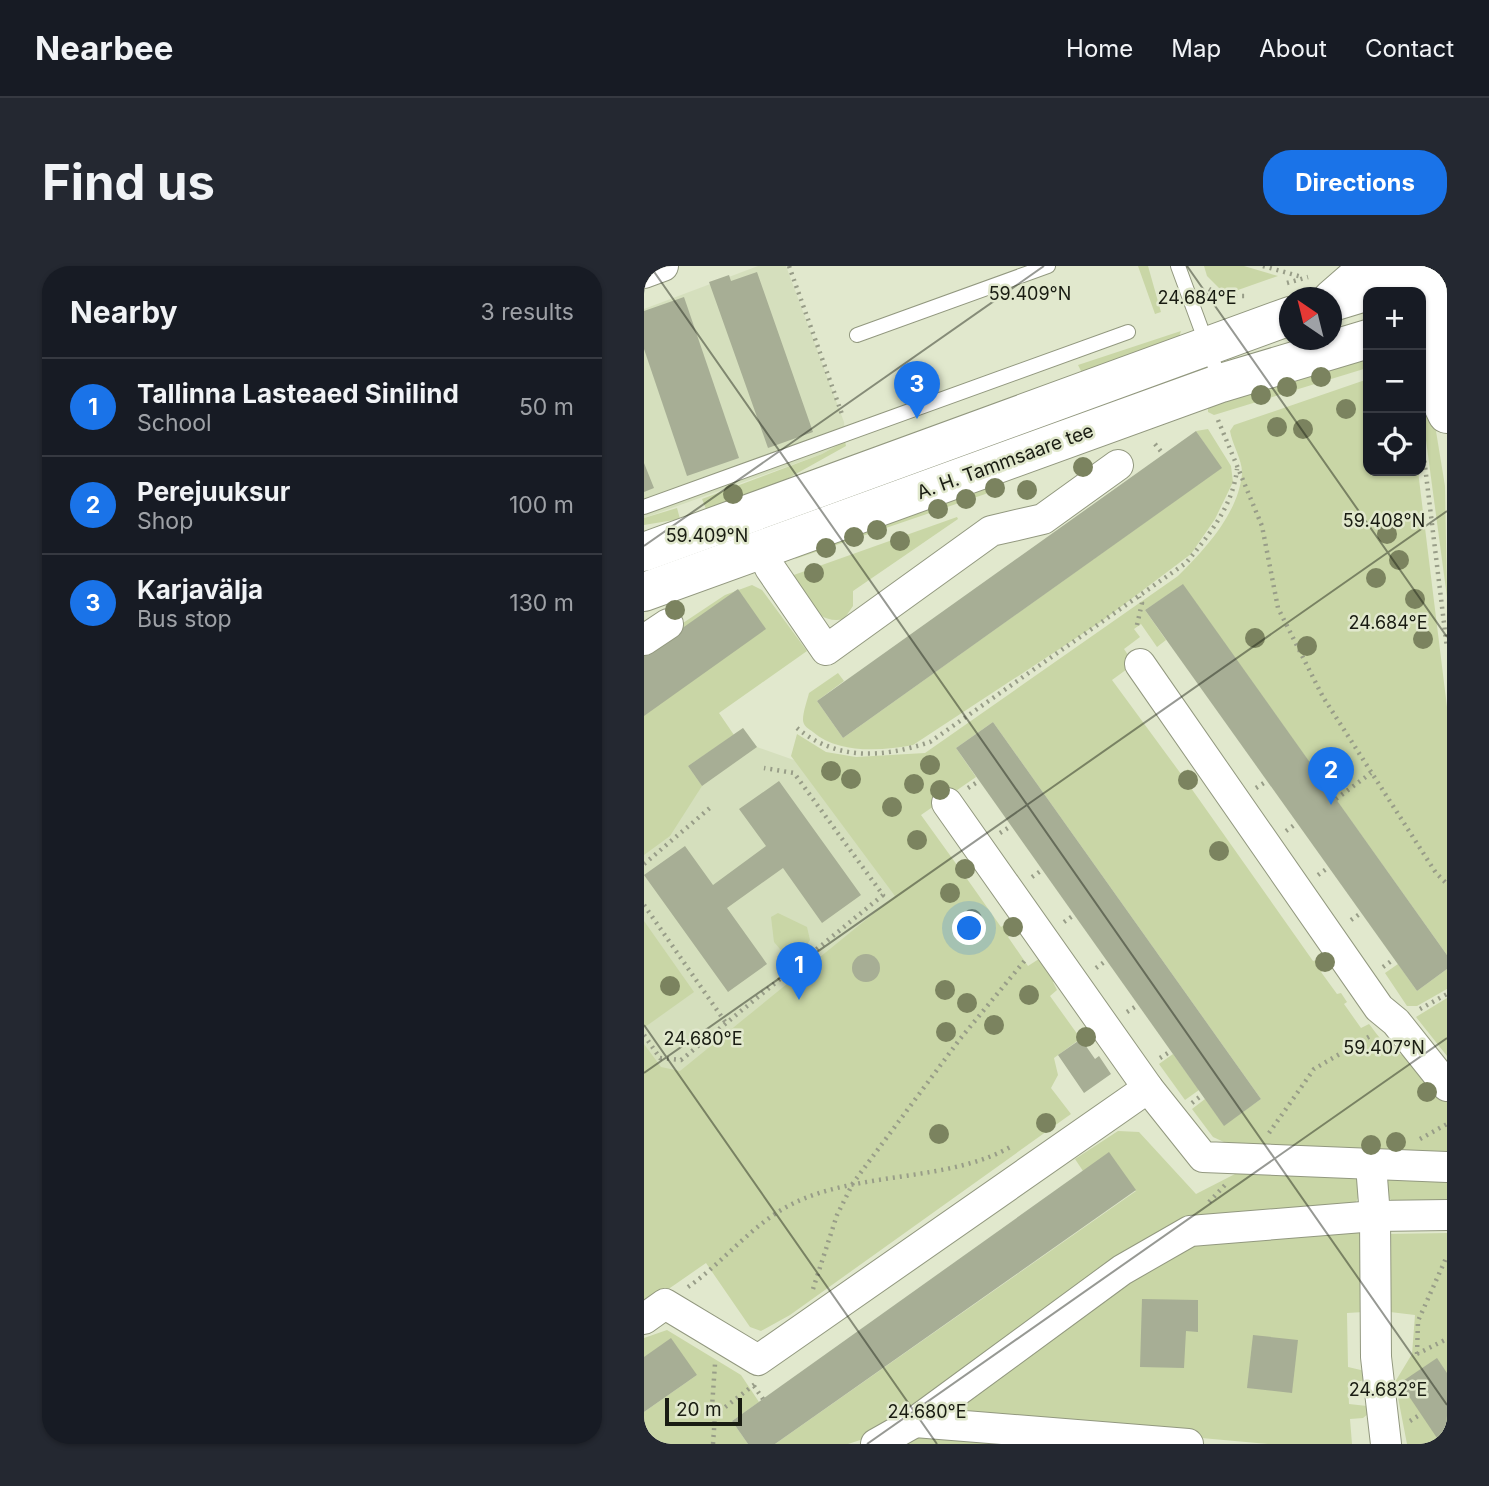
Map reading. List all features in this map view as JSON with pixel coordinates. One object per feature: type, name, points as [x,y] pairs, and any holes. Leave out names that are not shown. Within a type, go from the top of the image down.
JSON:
[{"type":"main road","points":[[1333,287],[1370,266]]},
{"type":"main road","points":[[1342,289],[1439,268],[1436,319],[1447,382]]},
{"type":"main road","name":"A. H. Tammsaare tee","points":[[644,592],[754,531],[1206,345],[1279,320]]},
{"type":"main road","name":"A. H. Tammsaare tee","points":[[644,552],[754,531],[1219,402],[1350,352]]},
{"type":"main road","points":[[1426,380],[1435,390],[1447,414]]},
{"type":"street","points":[[644,273],[663,266]]},
{"type":"street","points":[[754,531],[770,568],[826,650],[991,531],[1043,519],[1118,465]]},
{"type":"street","points":[[1140,664],[1379,1007],[1396,1022],[1447,1086]]},
{"type":"street","points":[[947,803],[1047,945],[1152,1075],[1203,1157],[1447,1167]]},
{"type":"street","points":[[654,1312],[756,1373],[821,1315],[1152,1075]]},
{"type":"street","points":[[1371,1165],[1376,1216],[1376,1357],[1386,1444]]},
{"type":"street","points":[[876,1444],[915,1422],[1122,1270],[1190,1231],[1376,1216],[1447,1214]]},
{"type":"street","points":[[915,1422],[1188,1444]]},
{"type":"lane","points":[[857,335],[1048,266]]},
{"type":"lane","points":[[1178,266],[1206,345],[1219,402]]},
{"type":"lane","points":[[644,508],[1128,332]]},
{"type":"path","points":[[789,266],[848,434]]},
{"type":"path","points":[[1263,266],[1310,287]]},
{"type":"path","points":[[1219,402],[1237,468],[1262,526],[1278,608],[1322,698],[1436,873],[1447,884]]},
{"type":"path","points":[[1155,444],[1164,454]]},
{"type":"path","points":[[797,728],[824,747],[844,753],[906,750],[930,742],[1186,563],[1204,541],[1225,507],[1235,484],[1237,468]]},
{"type":"path","points":[[1426,474],[1447,648]]},
{"type":"path","points":[[1137,625],[1142,603],[1139,597]]},
{"type":"path","points":[[644,1035],[660,1058],[681,1060],[883,895],[794,773],[764,768]]},
{"type":"path","points":[[1336,799],[1371,773]]},
{"type":"path","points":[[644,864],[711,807]]},
{"type":"path","points":[[644,905],[726,1023]]},
{"type":"path","points":[[821,1315],[811,1300],[812,1292],[837,1214],[853,1183],[980,1014],[1024,961],[1047,945]]},
{"type":"path","points":[[1378,970],[1394,959]]},
{"type":"path","points":[[1091,971],[1107,960]]},
{"type":"path","points":[[1412,1013],[1447,994]]},
{"type":"path","points":[[1123,1015],[1138,1005]]},
{"type":"path","points":[[1266,1138],[1314,1069],[1376,1032]]},
{"type":"path","points":[[1152,1075],[1171,1051]]},
{"type":"path","points":[[654,1312],[712,1270],[749,1235],[793,1203],[853,1183],[946,1169],[1002,1152],[1014,1145]]},
{"type":"path","points":[[1447,1256],[1419,1321],[1417,1354],[1447,1339]]},
{"type":"path","points":[[713,1444],[715,1415],[712,1406],[716,1357]]},
{"type":"path","points":[[756,1373],[763,1399]]},
{"type":"path","points":[[715,1415],[756,1373]]},
{"type":"path","points":[[1415,1418],[1421,1414]]},
{"type":"shaded area","points":[[758,266],[786,266],[844,422],[845,441],[822,454],[644,518],[644,309]]},
{"type":"shaded area","points":[[1138,266],[1148,266],[1161,312],[1155,314]]},
{"type":"shaded area","points":[[1204,266],[1244,266],[1278,276],[1238,290],[1220,289],[1207,276]]},
{"type":"shaded area","points":[[1181,331],[1179,337],[1082,373],[1078,365]]},
{"type":"shaded area","points":[[1363,362],[1363,369],[1214,415],[1208,412],[1208,405],[1348,363]]},
{"type":"shaded area","points":[[1363,381],[1363,476],[1419,476],[1447,707],[1447,955],[1183,585],[1145,610],[1166,640],[1157,647],[1141,624],[1134,629],[1140,637],[1124,649],[1134,664],[1112,680],[1181,774],[1188,769],[1198,783],[1191,788],[1313,961],[1333,955],[1331,965],[1321,972],[1337,994],[1341,993],[1347,1002],[1344,1004],[1361,1028],[1369,1024],[1380,1039],[1398,1054],[1404,1055],[1447,1100],[1447,1153],[1226,1143],[1213,1137],[1192,1109],[1205,1099],[1224,1125],[1261,1099],[993,722],[956,748],[976,777],[921,815],[957,865],[966,859],[972,869],[965,876],[1001,927],[1013,918],[1020,928],[1008,937],[1028,966],[1045,955],[1060,977],[1053,982],[1057,990],[1050,996],[1078,1035],[1086,1029],[1093,1038],[1084,1044],[1080,1039],[1054,1058],[1058,1075],[1051,1088],[1071,1114],[790,1315],[761,1331],[750,1327],[706,1263],[644,1306],[644,1044],[661,1067],[680,1071],[895,896],[791,756],[797,734],[826,752],[856,757],[925,753],[1178,576],[1219,530],[1234,503],[1242,469],[1230,431],[1234,425]]},
{"type":"shaded area","points":[[1426,409],[1434,419],[1445,486],[1447,597],[1426,440]]},
{"type":"shaded area","points":[[1208,429],[1231,466],[1233,482],[1215,519],[1191,554],[1102,621],[913,745],[888,749],[847,747],[823,739],[805,726],[803,717],[809,693],[838,673],[844,681],[817,701],[843,738],[1221,468],[1196,431]]},
{"type":"shaded area","points":[[845,441],[846,446],[785,480],[706,509],[702,499],[822,454]]},
{"type":"shaded area","points":[[994,481],[1000,489],[795,559],[798,555]]},
{"type":"shaded area","points":[[677,508],[680,519],[644,525],[644,518]]},
{"type":"shaded area","points":[[957,517],[958,519],[853,591],[853,606],[844,619],[834,620],[818,613],[791,576]]},
{"type":"shaded area","points":[[752,585],[762,590],[807,651],[719,713],[734,735],[688,766],[702,786],[670,836],[644,855],[644,649],[725,595]]},
{"type":"shaded area","points":[[743,728],[757,747],[890,794],[931,853],[644,1226],[644,826],[701,786],[688,766]]},
{"type":"shaded area","points":[[778,913],[807,927],[810,940],[800,956],[786,956],[774,942],[771,917]]},
{"type":"shaded area","points":[[644,921],[694,992],[645,1027],[644,1026]]},
{"type":"shaded area","points":[[1398,964],[1417,991],[1447,969],[1447,989],[1417,1006],[1407,1006],[1385,973]]},
{"type":"shaded area","points":[[1447,998],[1447,1056],[1416,1017]]},
{"type":"shaded area","points":[[1173,1054],[1199,1090],[1185,1100],[1159,1064]]},
{"type":"shaded area","points":[[1118,1131],[1139,1132],[1196,1194],[1235,1174],[1252,1170],[1353,1174],[1358,1185],[1358,1197],[1354,1204],[1198,1221],[879,1434],[848,1444],[775,1444],[1136,1191],[1083,1171],[1075,1159]]},
{"type":"shaded area","points":[[1390,1177],[1447,1177],[1447,1201],[1393,1202],[1387,1196],[1387,1181]]},
{"type":"shaded area","points":[[1362,1227],[1364,1312],[1347,1313],[1348,1367],[1365,1371],[1366,1380],[1348,1383],[1349,1404],[1367,1406],[1368,1414],[1363,1418],[1350,1419],[1352,1444],[1268,1444],[958,1416],[954,1408],[1129,1276],[1200,1241]]},
{"type":"shaded area","points":[[1447,1233],[1447,1444],[1407,1444],[1395,1382],[1412,1354],[1415,1315],[1390,1312],[1385,1234]]},
{"type":"shaded area","points":[[667,1330],[741,1375],[759,1402],[732,1421],[748,1444],[644,1444],[644,1412],[697,1375],[644,1357],[644,1338]]},
{"type":"shaded area","points":[[914,1430],[1105,1444],[898,1444]]},
{"type":"building","points":[[757,272],[813,432],[768,448],[709,282],[729,275],[731,281]]},
{"type":"building","points":[[684,297],[739,458],[687,476],[644,349],[644,311]]},
{"type":"building","points":[[1196,431],[1222,468],[843,738],[817,701]]},
{"type":"building","points":[[644,463],[654,488],[644,492]]},
{"type":"building","points":[[1183,584],[1447,955],[1447,969],[1417,991],[1145,610]]},
{"type":"building","points":[[738,589],[766,629],[644,716],[644,655]]},
{"type":"building","points":[[993,722],[1261,1099],[1224,1126],[956,748]]},
{"type":"building","points":[[743,728],[757,747],[702,786],[688,766]]},
{"type":"building","points":[[779,781],[861,895],[822,923],[783,868],[727,908],[767,964],[728,992],[644,875],[685,846],[713,885],[766,846],[739,809]]},
{"type":"building","points":[[866,954],[876,958],[880,968],[876,978],[866,982],[856,978],[852,968],[856,958]]},
{"type":"building","points":[[1081,1039],[1095,1059],[1099,1056],[1111,1074],[1084,1093],[1058,1055]]},
{"type":"building","points":[[1109,1152],[1136,1190],[775,1444],[748,1444],[732,1421]]},
{"type":"building","points":[[1142,1299],[1198,1300],[1198,1332],[1186,1331],[1184,1368],[1140,1367]]},
{"type":"building","points":[[1253,1335],[1298,1340],[1292,1393],[1247,1388]]},
{"type":"building","points":[[671,1338],[697,1375],[644,1412],[644,1357]]},
{"type":"building","points":[[1437,1358],[1447,1373],[1447,1444],[1441,1444],[1400,1383]]},
{"type":"place","name":"Karjavälja","points":[[917,419]]},
{"type":"place","name":"Perejuuksur","points":[[1331,805]]},
{"type":"place","name":"Tallinna Lasteaed Sinilind","points":[[799,1000]]}]
